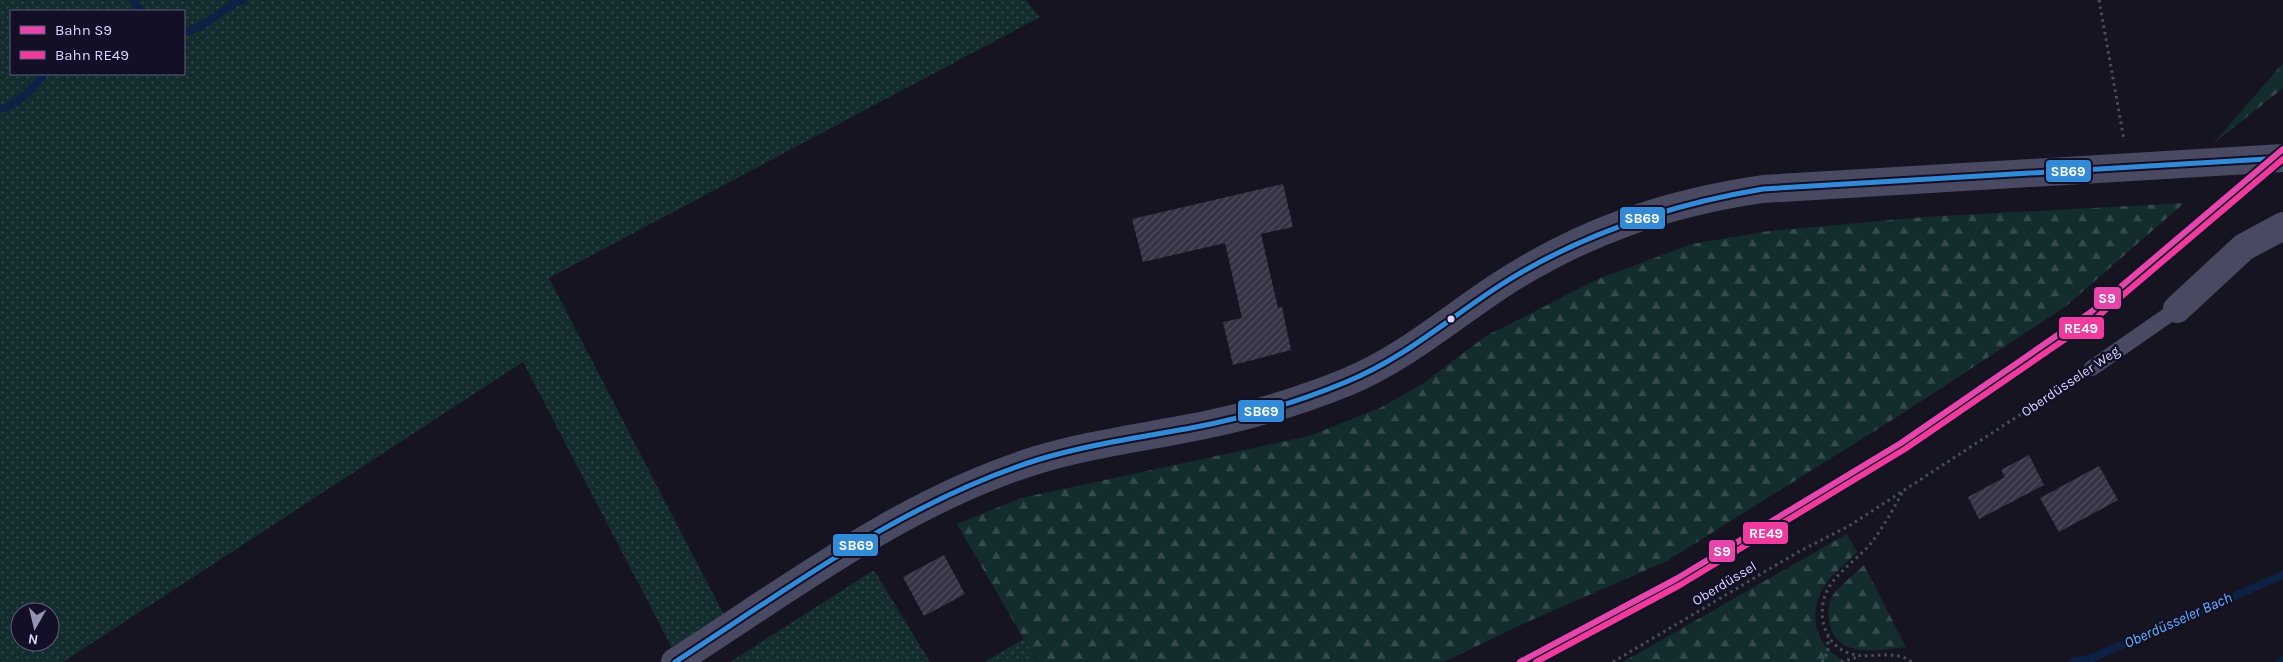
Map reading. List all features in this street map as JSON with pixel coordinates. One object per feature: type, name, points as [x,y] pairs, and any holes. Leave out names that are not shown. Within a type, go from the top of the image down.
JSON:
[{"type":"street","points":[[675,662],[886,527],[927,504],[1012,468],[1058,454],[1215,423],[1322,392],[1368,373],[1390,361],[1498,287],[1544,259],[1600,231],[1644,215],[1690,202],[1763,189],[2202,161],[2283,158]]},
{"type":"street","name":"Oberdüsseler Weg","points":[[2178,309],[2244,247],[2283,226]]},
{"type":"lane","name":"Oberdüsseler Weg","points":[[2092,368],[2178,309]]},
{"type":"path","points":[[2100,0],[2129,166]]},
{"type":"path","name":"Oberdüsseler Weg","points":[[1849,526],[1903,493],[2092,368]]},
{"type":"path","points":[[1861,656],[1846,652],[1833,643],[1825,631],[1823,616],[1828,590],[1872,542],[1903,493]]},
{"type":"path","name":"Oberdüssel","points":[[1613,662],[1798,552],[1849,526]]},
{"type":"path","points":[[1822,662],[1828,652],[1828,637]]},
{"type":"path","points":[[1840,662],[1861,656],[1898,654],[1912,662]]},
{"type":"green space","points":[[0,0],[1026,0],[1040,17],[549,278],[724,615],[672,648],[523,362],[63,662],[0,662]]},
{"type":"green space","points":[[2283,63],[2283,88],[2212,145]]},
{"type":"green space","points":[[2184,203],[2065,307],[1900,415],[1667,561],[1527,622],[1444,662],[1037,662],[957,524],[1021,498],[1309,436],[1380,408],[1422,384],[1486,336],[1598,279],[1692,244],[1769,231],[1924,217]]},
{"type":"green space","points":[[1847,534],[1857,552],[1825,585],[1819,596],[1815,619],[1821,640],[1836,656],[1847,662],[1623,662]]},
{"type":"green space","points":[[1864,565],[1906,647],[1883,650],[1859,650],[1840,642],[1833,633],[1829,621],[1829,608],[1833,595]]},
{"type":"green space","points":[[874,570],[930,662],[730,662]]},
{"type":"green space","points":[[1024,639],[1037,662],[984,662]]},
{"type":"building","points":[[1283,184],[1293,227],[1261,234],[1278,308],[1282,307],[1291,350],[1233,365],[1223,322],[1242,318],[1225,243],[1143,262],[1132,219]]},
{"type":"building","points":[[2029,455],[2044,485],[1979,519],[1968,497],[2005,477],[2001,470]]},
{"type":"building","points":[[2099,466],[2118,500],[2059,532],[2040,498]]},
{"type":"building","points":[[944,555],[965,594],[924,616],[903,577]]},
{"type":"waterway","points":[[134,0],[139,10]]},
{"type":"waterway","points":[[185,33],[201,26],[236,2],[244,0]]},
{"type":"waterway","points":[[0,109],[19,100],[43,75]]},
{"type":"waterway","name":"Oberdüsseler Bach","points":[[2073,662],[2092,658],[2283,575]]},
{"type":"rail line","name":"S9","points":[[1520,662],[1676,579],[1901,443],[2091,312],[2283,149]]},
{"type":"rail line","name":"RE49","points":[[1536,662],[1680,585],[1905,449],[2096,318],[2283,159]]},
{"type":"transit line","name":"SB69","points":[[675,662],[805,576],[895,523],[941,499],[988,478],[1057,454],[1234,419],[1291,402],[1346,382],[1387,362],[1499,286],[1561,251],[1626,224],[1659,213],[1763,189],[2283,158]]}]
